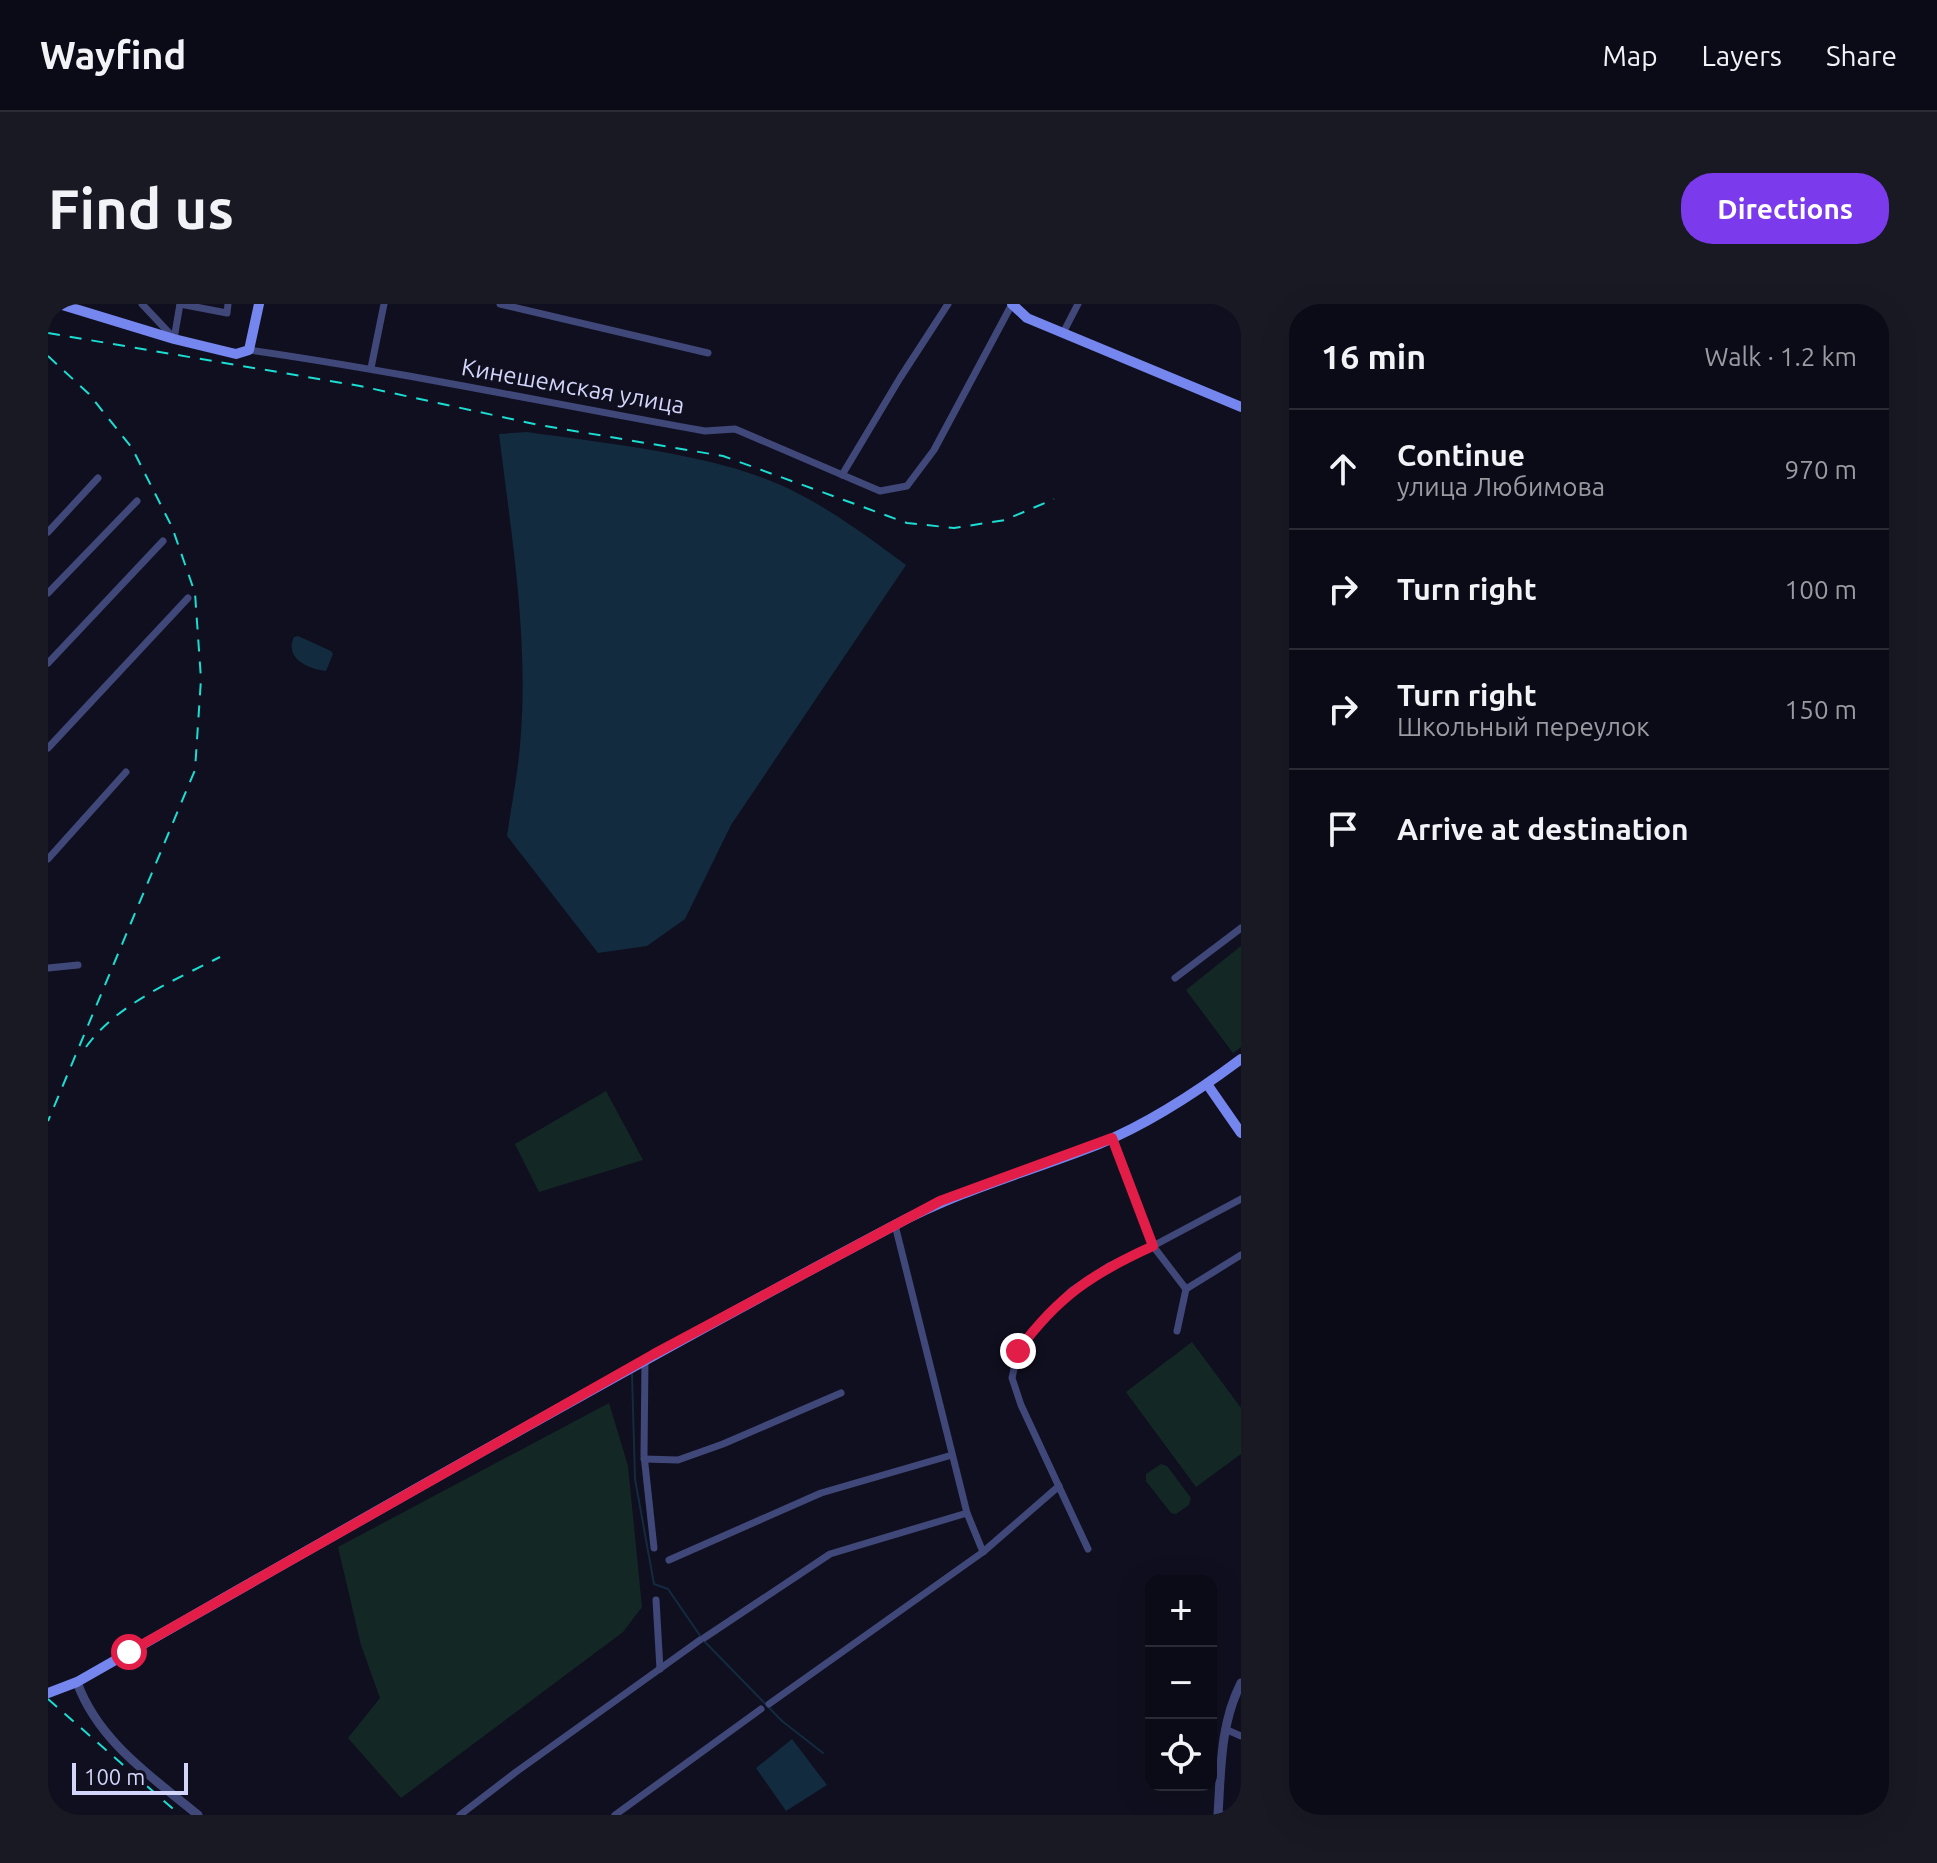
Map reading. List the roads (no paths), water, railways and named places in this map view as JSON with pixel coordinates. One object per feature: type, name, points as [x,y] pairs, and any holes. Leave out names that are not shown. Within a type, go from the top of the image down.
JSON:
[{"type":"main road","points":[[48,306],[59,304],[174,339],[236,354],[249,350],[259,304]]},
{"type":"main road","points":[[1012,304],[1027,318],[1241,407]]},
{"type":"main road","points":[[48,1693],[77,1682],[636,1364],[940,1201],[1112,1138],[1150,1119],[1241,1059]]},
{"type":"main road","points":[[1207,1084],[1241,1133]]},
{"type":"street","points":[[142,304],[174,339]]},
{"type":"street","points":[[174,339],[180,304],[227,313],[228,304]]},
{"type":"street","points":[[371,368],[384,304]]},
{"type":"street","points":[[500,304],[708,353]]},
{"type":"street","points":[[842,475],[948,304]]},
{"type":"street","name":"Кинешемская улица","points":[[249,350],[371,368],[705,431],[735,429],[880,491],[907,486],[934,450],[1012,304]]},
{"type":"street","points":[[1063,333],[1078,304]]},
{"type":"street","points":[[48,532],[98,478]]},
{"type":"street","points":[[48,593],[137,501]]},
{"type":"street","points":[[48,663],[163,541]]},
{"type":"street","points":[[48,748],[188,598]]},
{"type":"street","points":[[48,859],[126,772]]},
{"type":"street","points":[[1175,978],[1241,928]]},
{"type":"street","points":[[48,968],[78,965]]},
{"type":"street","points":[[1112,1138],[1153,1246],[1186,1289]]},
{"type":"street","points":[[1088,1549],[1021,1405],[1012,1378],[1018,1351],[1032,1331],[1071,1291],[1109,1266],[1241,1199]]},
{"type":"street","points":[[895,1225],[967,1513],[983,1552]]},
{"type":"street","points":[[1177,1331],[1186,1289],[1241,1255]]},
{"type":"street","points":[[636,1364],[654,1548]]},
{"type":"street","points":[[644,1459],[678,1460],[841,1393]]},
{"type":"street","points":[[669,1560],[821,1493],[952,1455]]},
{"type":"street","points":[[615,1815],[983,1552],[1059,1486]]},
{"type":"street","points":[[460,1815],[702,1639],[830,1554],[967,1513]]},
{"type":"street","points":[[656,1600],[660,1669]]},
{"type":"street","points":[[77,1682],[108,1736],[126,1755],[198,1815]]},
{"type":"street","points":[[1241,1683],[1231,1703],[1224,1733],[1220,1815],[1241,1812]]},
{"type":"street","points":[[1224,1733],[1241,1736]]},
{"type":"water","points":[[527,432],[658,451],[755,475],[816,503],[906,565],[731,825],[685,919],[647,946],[598,953],[507,836],[520,746],[523,695],[517,583],[499,434]]},
{"type":"water","points":[[294,637],[331,651],[333,654],[326,671],[305,665],[295,656],[292,644]]},
{"type":"water","points":[[792,1739],[827,1785],[786,1811],[756,1768]]},
{"type":"waterway","points":[[632,1374],[635,1479],[654,1584],[668,1589],[701,1637]]},
{"type":"waterway","points":[[705,1642],[782,1721],[823,1753]]},
{"type":"railway","points":[[48,333],[360,386],[539,425],[723,456],[907,523],[954,528],[1005,520],[1054,499]]},
{"type":"railway","points":[[48,356],[89,394],[132,448],[172,527],[195,593],[201,679],[195,770],[48,1121]]},
{"type":"railway","points":[[86,1047],[113,1018],[130,1006],[220,957]]},
{"type":"railway","points":[[48,1699],[180,1815]]}]
